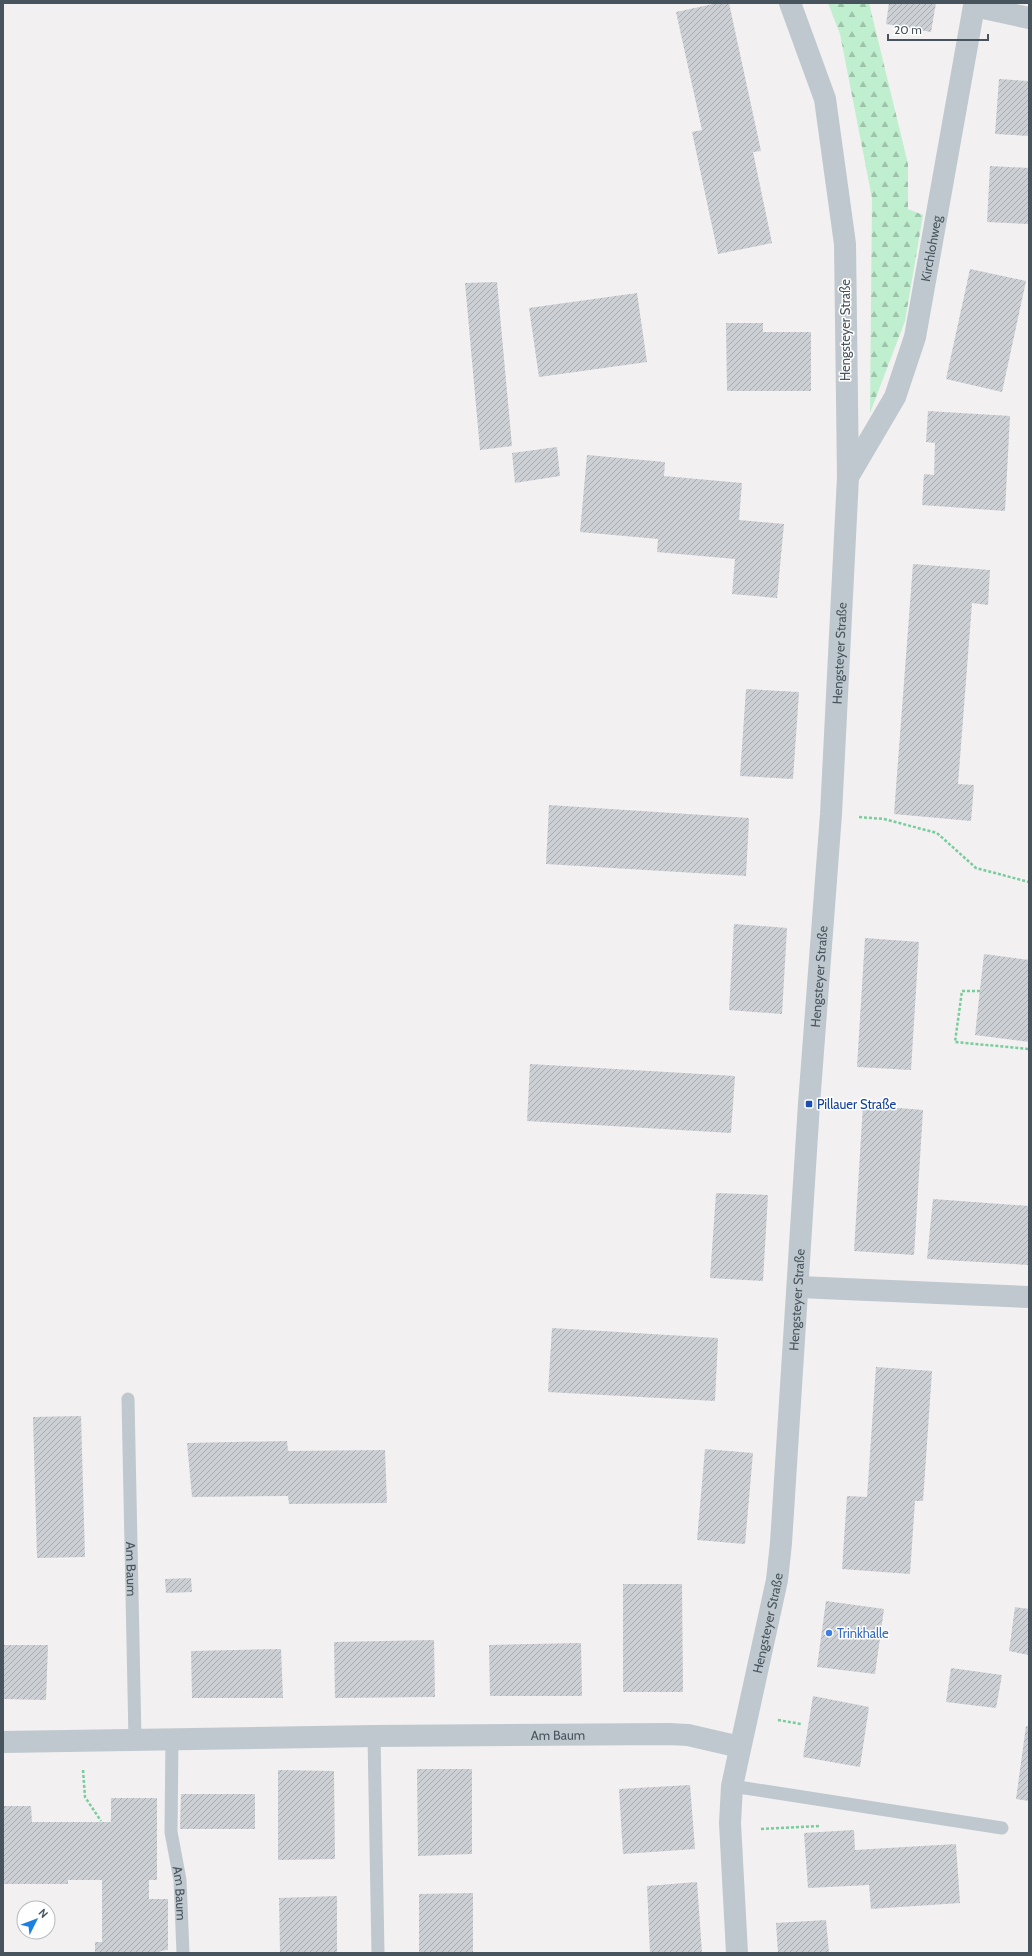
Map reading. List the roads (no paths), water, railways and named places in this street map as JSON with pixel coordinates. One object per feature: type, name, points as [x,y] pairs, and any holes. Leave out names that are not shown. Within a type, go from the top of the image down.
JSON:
[{"type":"street","name":"Hengsteyer Straße","points":[[737,1953],[730,1823],[732,1786],[777,1580],[799,1287],[809,1104],[831,814],[848,477],[845,244],[825,99],[790,3]]},
{"type":"street","name":"Kirchlohweg","points":[[848,477],[895,397],[915,337],[974,6],[1029,18]]},
{"type":"street","points":[[799,1287],[1029,1297]]},
{"type":"street","name":"Am Baum","points":[[3,1742],[80,1739],[669,1734],[688,1735],[740,1747]]},
{"type":"lane","name":"Am Baum","points":[[128,1399],[135,1739]]},
{"type":"lane","points":[[374,1736],[378,1953]]},
{"type":"lane","name":"Am Baum","points":[[172,1739],[171,1832],[180,1880],[183,1953]]},
{"type":"lane","points":[[732,1786],[1002,1828]]},
{"type":"place","name":"Pillauer Straße","points":[[809,1104]]},
{"type":"place","name":"Trinkhalle","points":[[829,1633]]}]
